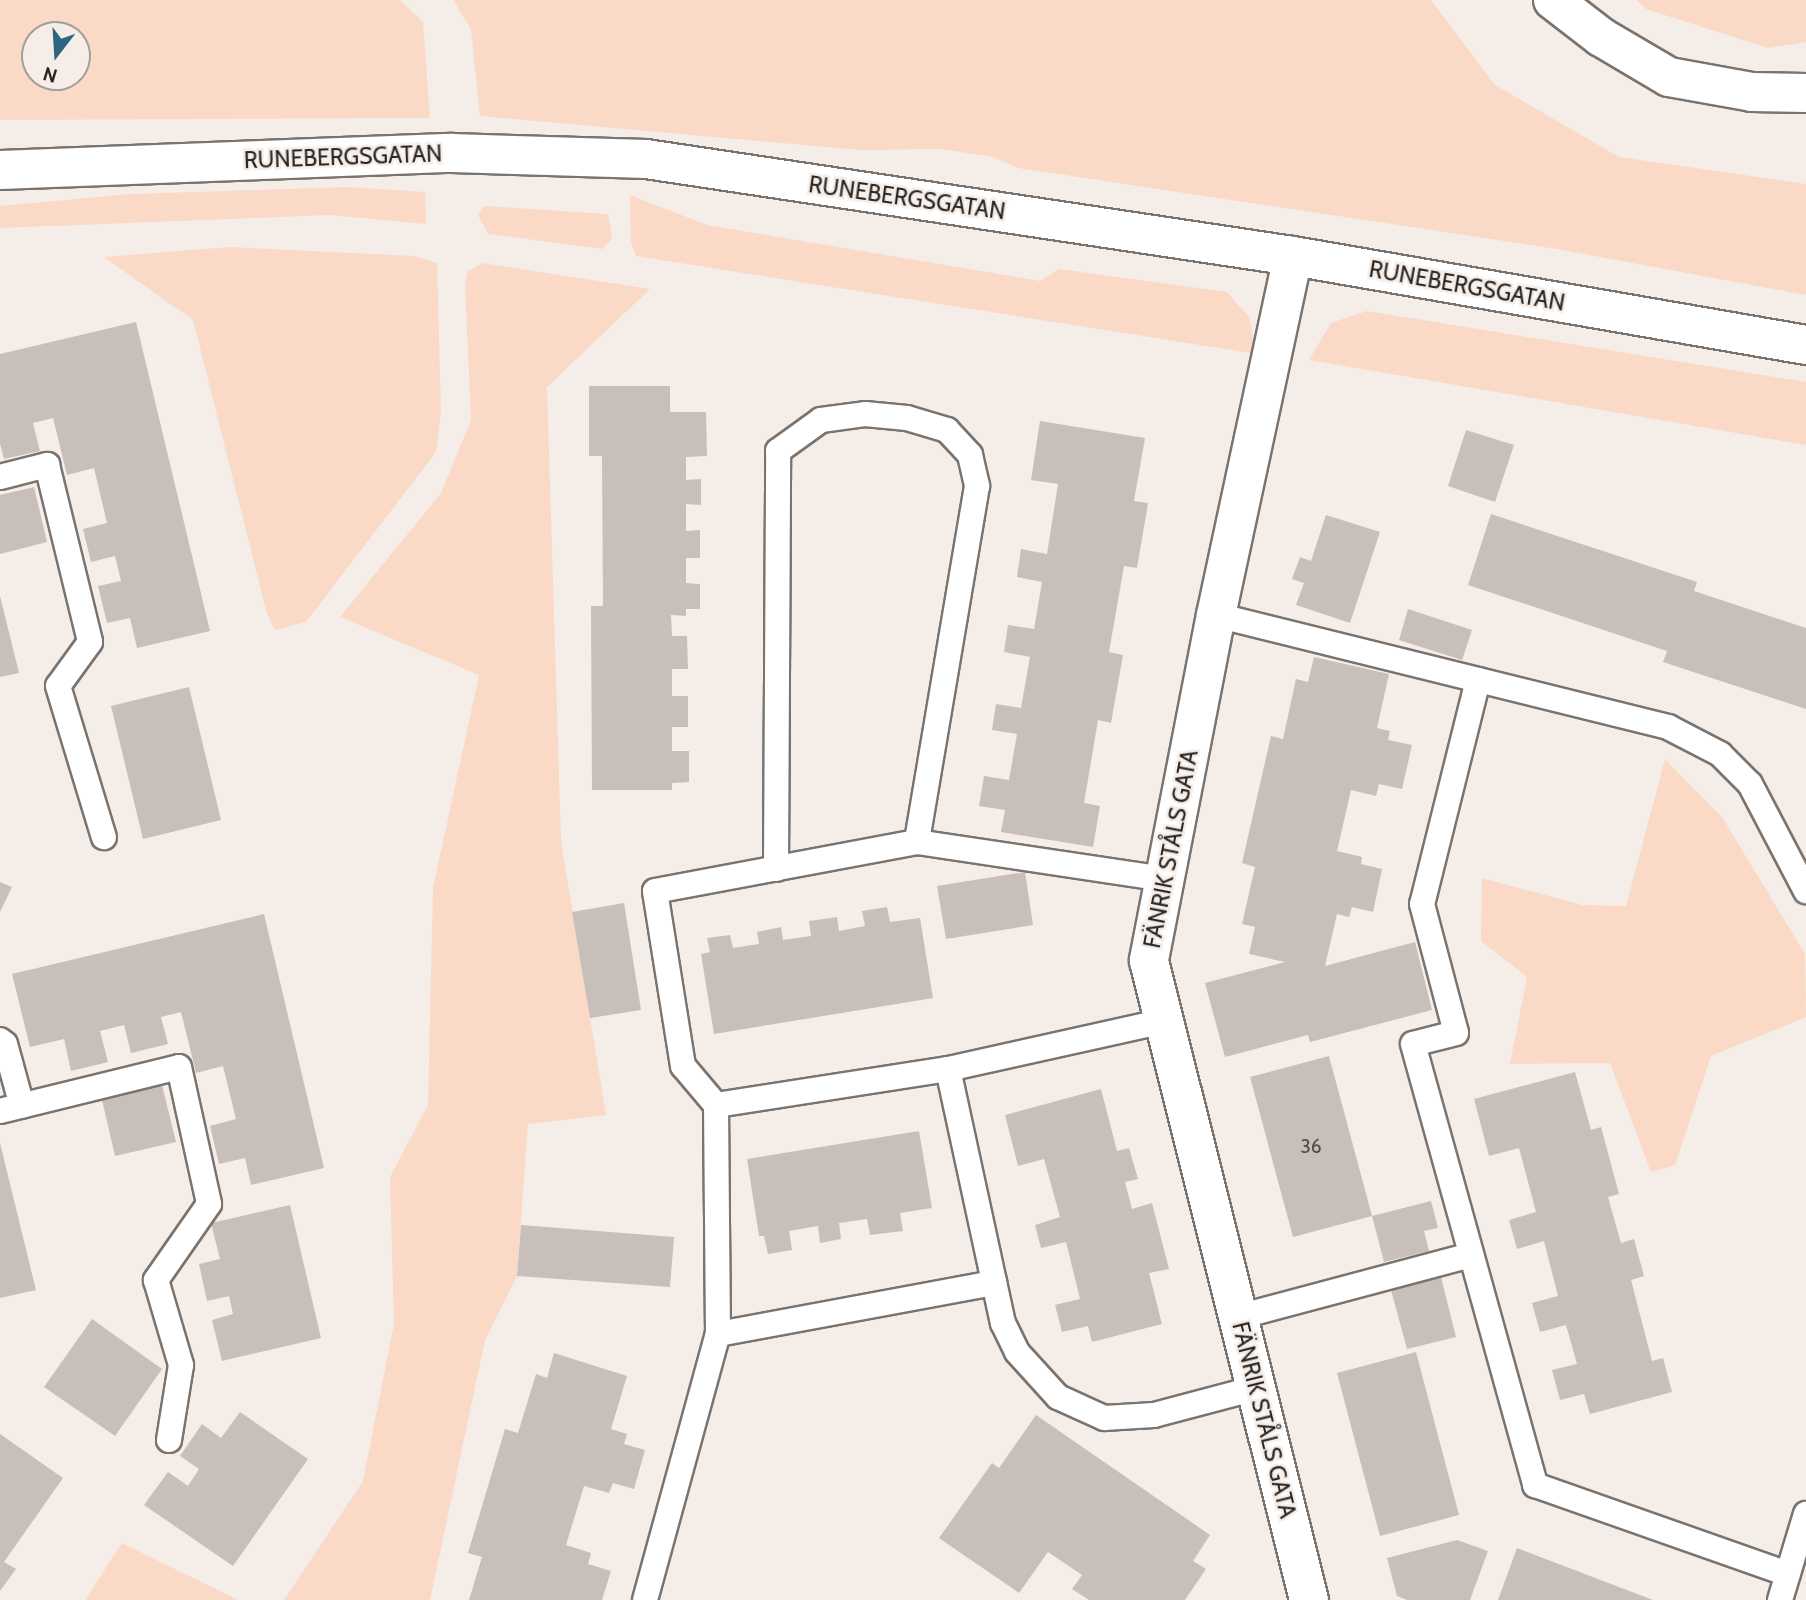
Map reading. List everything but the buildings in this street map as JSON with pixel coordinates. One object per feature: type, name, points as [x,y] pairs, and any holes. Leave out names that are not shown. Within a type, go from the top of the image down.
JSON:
[{"type":"street","points":[[1553,0],[1601,37],[1669,77],[1752,92],[1806,93]]},
{"type":"street","name":"RUNEBERGSGATAN","points":[[0,170],[452,153],[646,159],[1293,256],[1806,345]]},
{"type":"street","name":"FÄNRIK STÅLS GATA","points":[[1293,256],[1216,615],[1149,961],[1309,1600]]},
{"type":"lane","points":[[776,869],[778,451],[821,420],[864,414],[907,418],[947,430],[970,455],[977,486],[917,842]]},
{"type":"lane","points":[[0,477],[47,464],[90,642],[58,686],[104,837]]},
{"type":"lane","points":[[1216,615],[1668,727],[1720,754],[1750,784],[1806,891]]},
{"type":"lane","points":[[1478,680],[1422,904],[1456,1033],[1413,1044],[1535,1485],[1788,1574]]},
{"type":"lane","points":[[645,1600],[718,1334],[716,1105],[683,1066],[654,891],[917,842],[1165,879]]},
{"type":"lane","points":[[716,1105],[948,1069],[1164,1021]]},
{"type":"lane","points":[[0,1040],[5,1044],[11,1109],[179,1068],[209,1204],[156,1280],[181,1365],[169,1440]]},
{"type":"lane","points":[[948,1069],[1003,1323],[1017,1352],[1058,1397],[1104,1418],[1154,1415],[1256,1388]]},
{"type":"lane","points":[[1238,1317],[1471,1255]]},
{"type":"lane","points":[[718,1334],[994,1283]]},
{"type":"lane","points":[[1780,1600],[1806,1514]]},
{"type":"shaded area","points":[[0,0],[400,0],[423,22],[430,118],[0,120]]},
{"type":"shaded area","points":[[453,0],[1431,0],[1495,85],[1619,157],[1806,184],[1806,295],[1557,249],[1018,168],[993,157],[942,149],[860,150],[480,116],[471,29]]},
{"type":"shaded area","points":[[1636,0],[1806,0],[1806,42],[1768,48],[1646,9]]},
{"type":"shaded area","points":[[347,187],[425,192],[426,224],[330,215],[0,228],[0,206],[130,194]]},
{"type":"shaded area","points":[[630,195],[707,225],[1040,281],[1059,269],[1227,292],[1249,317],[1257,354],[636,256],[631,242]]},
{"type":"shaded area","points":[[484,206],[608,214],[612,238],[603,249],[488,234],[478,215]]},
{"type":"shaded area","points":[[229,247],[414,256],[437,263],[441,412],[436,452],[306,622],[275,630],[267,614],[193,320],[104,257]]},
{"type":"shaded area","points":[[483,263],[650,289],[547,387],[561,841],[606,1115],[528,1124],[517,1276],[485,1340],[430,1600],[284,1600],[363,1481],[394,1324],[390,1177],[428,1105],[433,888],[479,675],[340,617],[441,493],[471,420],[465,284],[468,271]]},
{"type":"shaded area","points":[[1367,311],[1806,382],[1806,445],[1309,360],[1331,323]]},
{"type":"shaded area","points":[[1665,759],[1722,817],[1805,954],[1806,1017],[1711,1056],[1675,1165],[1651,1172],[1610,1063],[1510,1064],[1527,977],[1481,941],[1482,878],[1582,905],[1626,906]]},
{"type":"shaded area","points":[[122,1543],[238,1600],[85,1600]]}]
